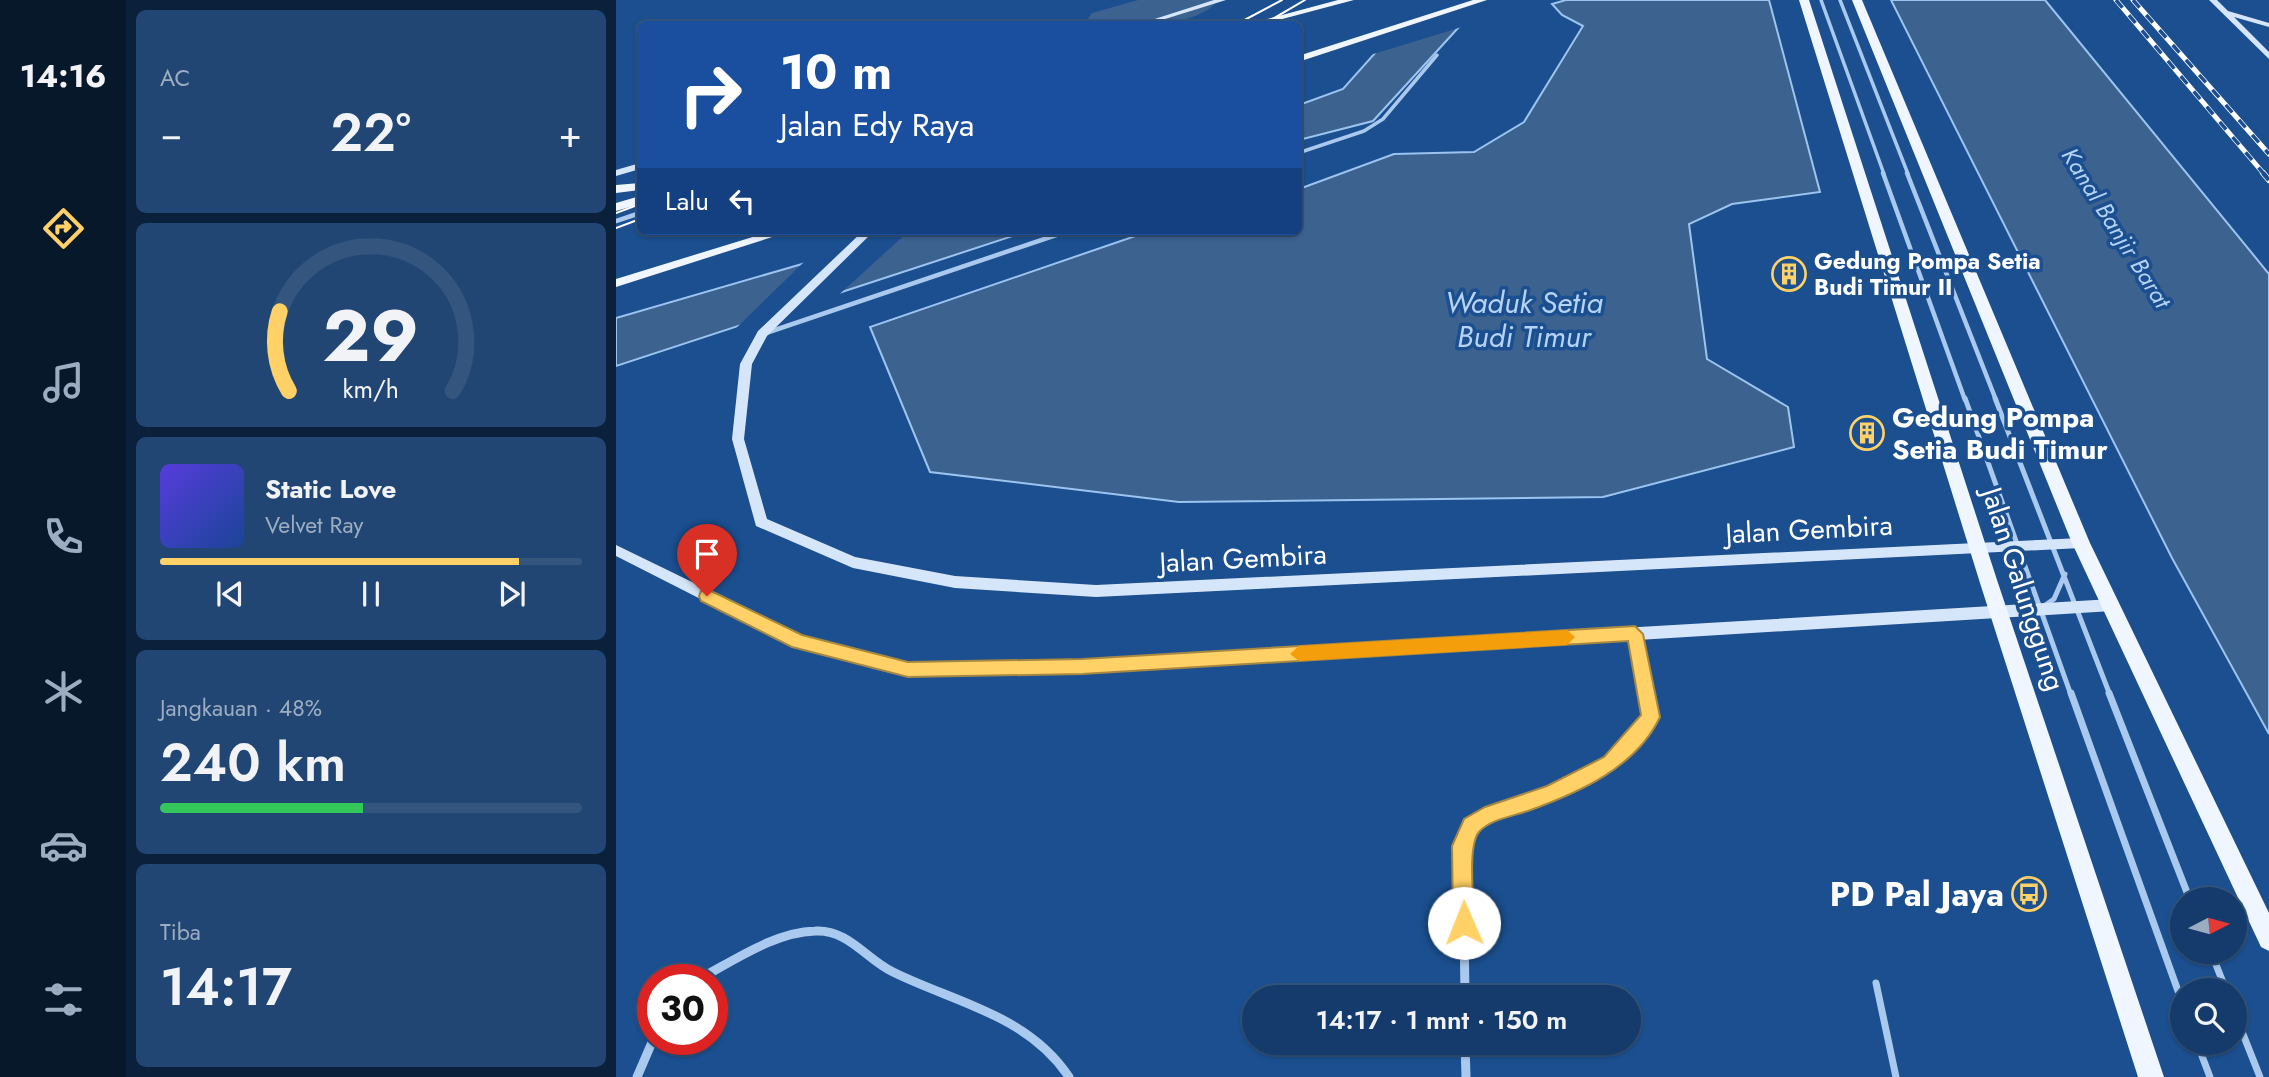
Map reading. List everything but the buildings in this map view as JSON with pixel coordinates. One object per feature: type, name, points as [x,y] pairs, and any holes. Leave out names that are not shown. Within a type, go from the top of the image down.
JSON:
[{"type":"main road","points":[[1153,21],[1222,0]]},
{"type":"main road","points":[[1266,21],[1349,0]]},
{"type":"main road","points":[[1302,58],[1482,0]]},
{"type":"main road","name":"Jalan Galunggung","points":[[1804,0],[1978,547],[2151,1077]]},
{"type":"main road","points":[[1857,0],[2081,543],[2269,939]]},
{"type":"main road","points":[[2213,0],[2269,57]]},
{"type":"main road","points":[[2224,11],[2269,25]]},
{"type":"main road","points":[[616,173],[637,167]]},
{"type":"main road","points":[[616,189],[637,187]]},
{"type":"main road","points":[[616,207],[637,201]]},
{"type":"main road","points":[[616,283],[772,235]]},
{"type":"main road","name":"Jalan Gembira","points":[[864,235],[762,334],[746,364],[738,439],[761,522],[853,562],[955,582],[1096,591],[2081,543]]},
{"type":"main road","points":[[616,551],[798,641],[908,669],[1082,667],[2112,605]]},
{"type":"street","points":[[1465,985],[1463,846],[1471,826],[1492,814],[1552,793],[1611,763],[1619,754],[1650,717],[1635,634]]},
{"type":"street","points":[[728,964],[776,939],[825,931],[859,946],[891,971],[947,992],[1031,1035],[1069,1077]]},
{"type":"street","points":[[637,1077],[647,1055]]},
{"type":"street","points":[[1465,1055],[1466,1077]]},
{"type":"lane","points":[[1821,0],[2173,978]]},
{"type":"lane","points":[[1840,0],[2185,887]]},
{"type":"lane","points":[[1302,152],[1364,131],[1383,119],[1437,55]]},
{"type":"lane","points":[[616,221],[637,214]]},
{"type":"lane","points":[[762,334],[1056,235]]},
{"type":"lane","points":[[2039,610],[2054,599],[2065,575]]},
{"type":"lane","points":[[1876,984],[1896,1077]]},
{"type":"lane","points":[[2247,1044],[2260,1077]]},
{"type":"lane","points":[[2202,1055],[2210,1077]]},
{"type":"water","name":"Waduk Setia Budi Timur","points":[[1566,0],[1769,0],[1820,192],[1732,204],[1689,224],[1707,359],[1788,407],[1794,447],[1603,497],[1179,502],[930,472],[870,327],[1138,235],[1302,235],[1302,188],[1394,154],[1474,152],[1524,122],[1583,26],[1562,15],[1552,4]]},
{"type":"water","name":"Kanal Banjir Barat","points":[[1891,0],[2045,0],[2269,274],[2269,734],[2172,558]]},
{"type":"water","points":[[1480,4],[1373,121],[1302,139],[1302,104],[1343,89],[1417,6]]},
{"type":"water","points":[[902,235],[1016,235],[616,366],[616,318]]},
{"type":"pier","points":[[1419,0],[1490,0],[1465,26],[1367,56]]},
{"type":"pier","points":[[895,235],[905,235],[833,300],[729,335],[806,260]]},
{"type":"waterway","points":[[1120,21],[1193,0]]},
{"type":"tram line","points":[[1243,21],[1282,0]]},
{"type":"tram line","points":[[1269,21],[1305,0]]},
{"type":"tram line","points":[[616,213],[637,205]]},
{"type":"tram line","points":[[616,228],[637,220]]},
{"type":"railway","points":[[2116,0],[2264,174]]},
{"type":"railway","points":[[2133,0],[2269,154]]},
{"type":"railway","points":[[2263,173],[2269,180]]},
{"type":"slow traffic","points":[[1299,654],[1567,637]]},
{"type":"place","name":"Gedung Pompa Setia Budi Timur II","points":[[1789,274]]},
{"type":"place","name":"Gedung Pompa Setia Budi Timur","points":[[1867,433]]},
{"type":"place","name":"PD Pal Jaya","points":[[2029,894]]},
{"type":"route","points":[[707,596],[798,641],[908,669],[1082,667],[1635,634],[1650,717],[1611,763],[1552,793],[1492,814],[1471,826],[1463,846],[1464,923]]}]
